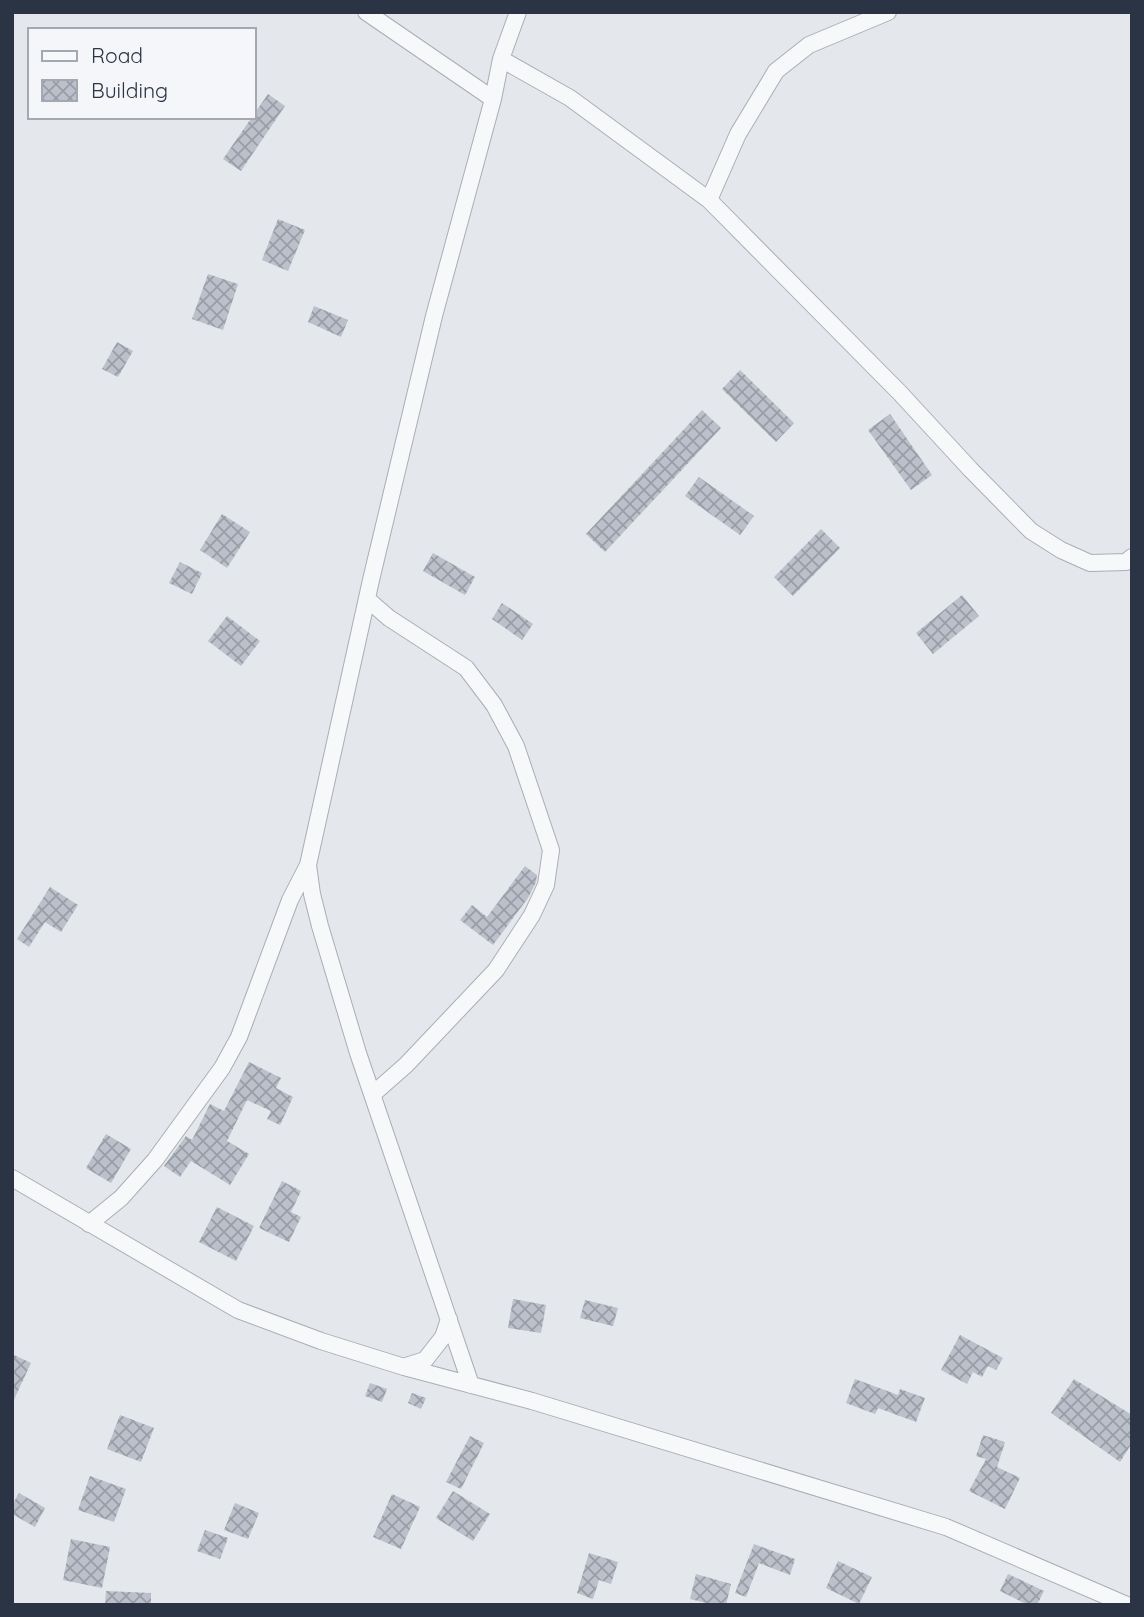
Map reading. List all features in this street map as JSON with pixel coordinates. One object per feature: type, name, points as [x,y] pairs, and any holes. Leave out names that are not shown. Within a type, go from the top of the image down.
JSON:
[{"type":"street","points":[[366,12],[494,99]]},
{"type":"street","points":[[89,1223],[121,1198],[155,1160],[222,1068],[239,1037],[290,900],[308,866],[367,599],[434,316],[494,99],[501,59],[518,12]]},
{"type":"street","points":[[709,200],[738,134],[776,71],[809,45],[888,12]]},
{"type":"street","points":[[501,59],[570,98],[709,200],[901,393],[1031,531],[1060,550],[1090,563],[1126,562],[1132,557]]},
{"type":"street","points":[[367,599],[389,618],[466,668],[494,705],[516,746],[551,850],[546,885],[532,915],[496,970],[405,1065],[373,1094]]},
{"type":"street","points":[[308,866],[320,926],[373,1094],[471,1385]]},
{"type":"street","points":[[12,1178],[237,1310],[321,1341],[404,1367],[545,1404],[946,1527],[1127,1605]]},
{"type":"street","points":[[404,1367],[425,1360],[443,1337],[449,1319]]},
{"type":"building","points":[[268,94],[285,106],[241,171],[223,159],[251,119],[256,119],[256,111]]},
{"type":"building","points":[[278,219],[305,230],[288,271],[262,260]]},
{"type":"building","points":[[208,274],[238,284],[223,330],[192,319]]},
{"type":"building","points":[[314,306],[348,320],[341,337],[308,322]]},
{"type":"building","points":[[117,342],[133,351],[118,377],[102,369]]},
{"type":"building","points":[[740,370],[794,423],[776,442],[722,389]]},
{"type":"building","points":[[702,410],[721,428],[605,552],[586,534]]},
{"type":"building","points":[[890,414],[932,475],[911,490],[868,430]]},
{"type":"building","points":[[699,477],[754,516],[740,535],[685,496]]},
{"type":"building","points":[[222,514],[250,532],[227,568],[200,550]]},
{"type":"building","points":[[821,529],[840,548],[793,596],[774,577]]},
{"type":"building","points":[[433,553],[475,577],[465,595],[423,571]]},
{"type":"building","points":[[180,562],[202,573],[192,594],[169,583]]},
{"type":"building","points":[[962,595],[979,616],[933,654],[916,633]]},
{"type":"building","points":[[502,603],[533,624],[522,640],[492,619]]},
{"type":"building","points":[[227,616],[260,641],[241,666],[208,641]]},
{"type":"building","points":[[525,866],[537,875],[536,882],[528,898],[493,945],[460,920],[472,905],[487,917]]},
{"type":"building","points":[[50,887],[78,905],[61,932],[45,922],[29,947],[17,939]]},
{"type":"building","points":[[249,1062],[281,1078],[276,1088],[293,1097],[280,1125],[267,1119],[271,1111],[247,1100],[227,1141],[249,1154],[230,1185],[191,1161],[180,1177],[164,1166],[186,1136],[192,1140],[210,1104],[224,1111]]},
{"type":"building","points":[[106,1134],[131,1149],[111,1183],[86,1168]]},
{"type":"building","points":[[282,1181],[301,1191],[291,1212],[301,1217],[289,1242],[259,1228]]},
{"type":"building","points":[[217,1207],[254,1226],[236,1261],[199,1242]]},
{"type":"building","points":[[513,1299],[546,1305],[541,1333],[508,1328]]},
{"type":"building","points":[[585,1300],[618,1308],[613,1326],[580,1318]]},
{"type":"building","points":[[960,1335],[1003,1358],[996,1370],[988,1366],[982,1377],[973,1372],[967,1384],[941,1370]]},
{"type":"building","points":[[12,1354],[31,1363],[12,1404]]},
{"type":"building","points":[[855,1379],[898,1395],[900,1389],[925,1398],[916,1422],[878,1408],[875,1414],[846,1403]]},
{"type":"building","points":[[1074,1379],[1132,1415],[1132,1443],[1120,1462],[1051,1413]]},
{"type":"building","points":[[370,1383],[387,1389],[382,1402],[365,1396]]},
{"type":"building","points":[[412,1393],[426,1398],[421,1409],[408,1403]]},
{"type":"building","points":[[120,1415],[154,1428],[141,1462],[107,1449]]},
{"type":"building","points":[[983,1435],[1005,1442],[997,1467],[1020,1478],[1005,1509],[969,1491],[986,1459],[976,1456]]},
{"type":"building","points":[[470,1436],[484,1443],[461,1489],[446,1482]]},
{"type":"building","points":[[90,1476],[126,1489],[114,1522],[78,1510]]},
{"type":"building","points":[[453,1491],[490,1514],[473,1541],[436,1518]]},
{"type":"building","points":[[19,1493],[45,1508],[35,1527],[12,1514],[12,1505]]},
{"type":"building","points":[[392,1494],[420,1507],[401,1549],[373,1537]]},
{"type":"building","points":[[235,1503],[259,1513],[248,1539],[224,1530]]},
{"type":"building","points":[[205,1530],[228,1538],[220,1559],[197,1551]]},
{"type":"building","points":[[71,1539],[110,1547],[102,1588],[63,1580]]},
{"type":"building","points":[[754,1544],[795,1559],[790,1575],[759,1563],[746,1597],[735,1593]]},
{"type":"building","points":[[589,1553],[618,1562],[611,1584],[599,1580],[593,1599],[577,1593]]},
{"type":"building","points":[[838,1561],[872,1577],[859,1604],[826,1588]]},
{"type":"building","points":[[696,1574],[731,1584],[726,1605],[690,1599]]},
{"type":"building","points":[[1008,1574],[1044,1591],[1037,1605],[1028,1605],[1000,1591]]},
{"type":"building","points":[[106,1591],[151,1593],[151,1605],[105,1605]]}]
